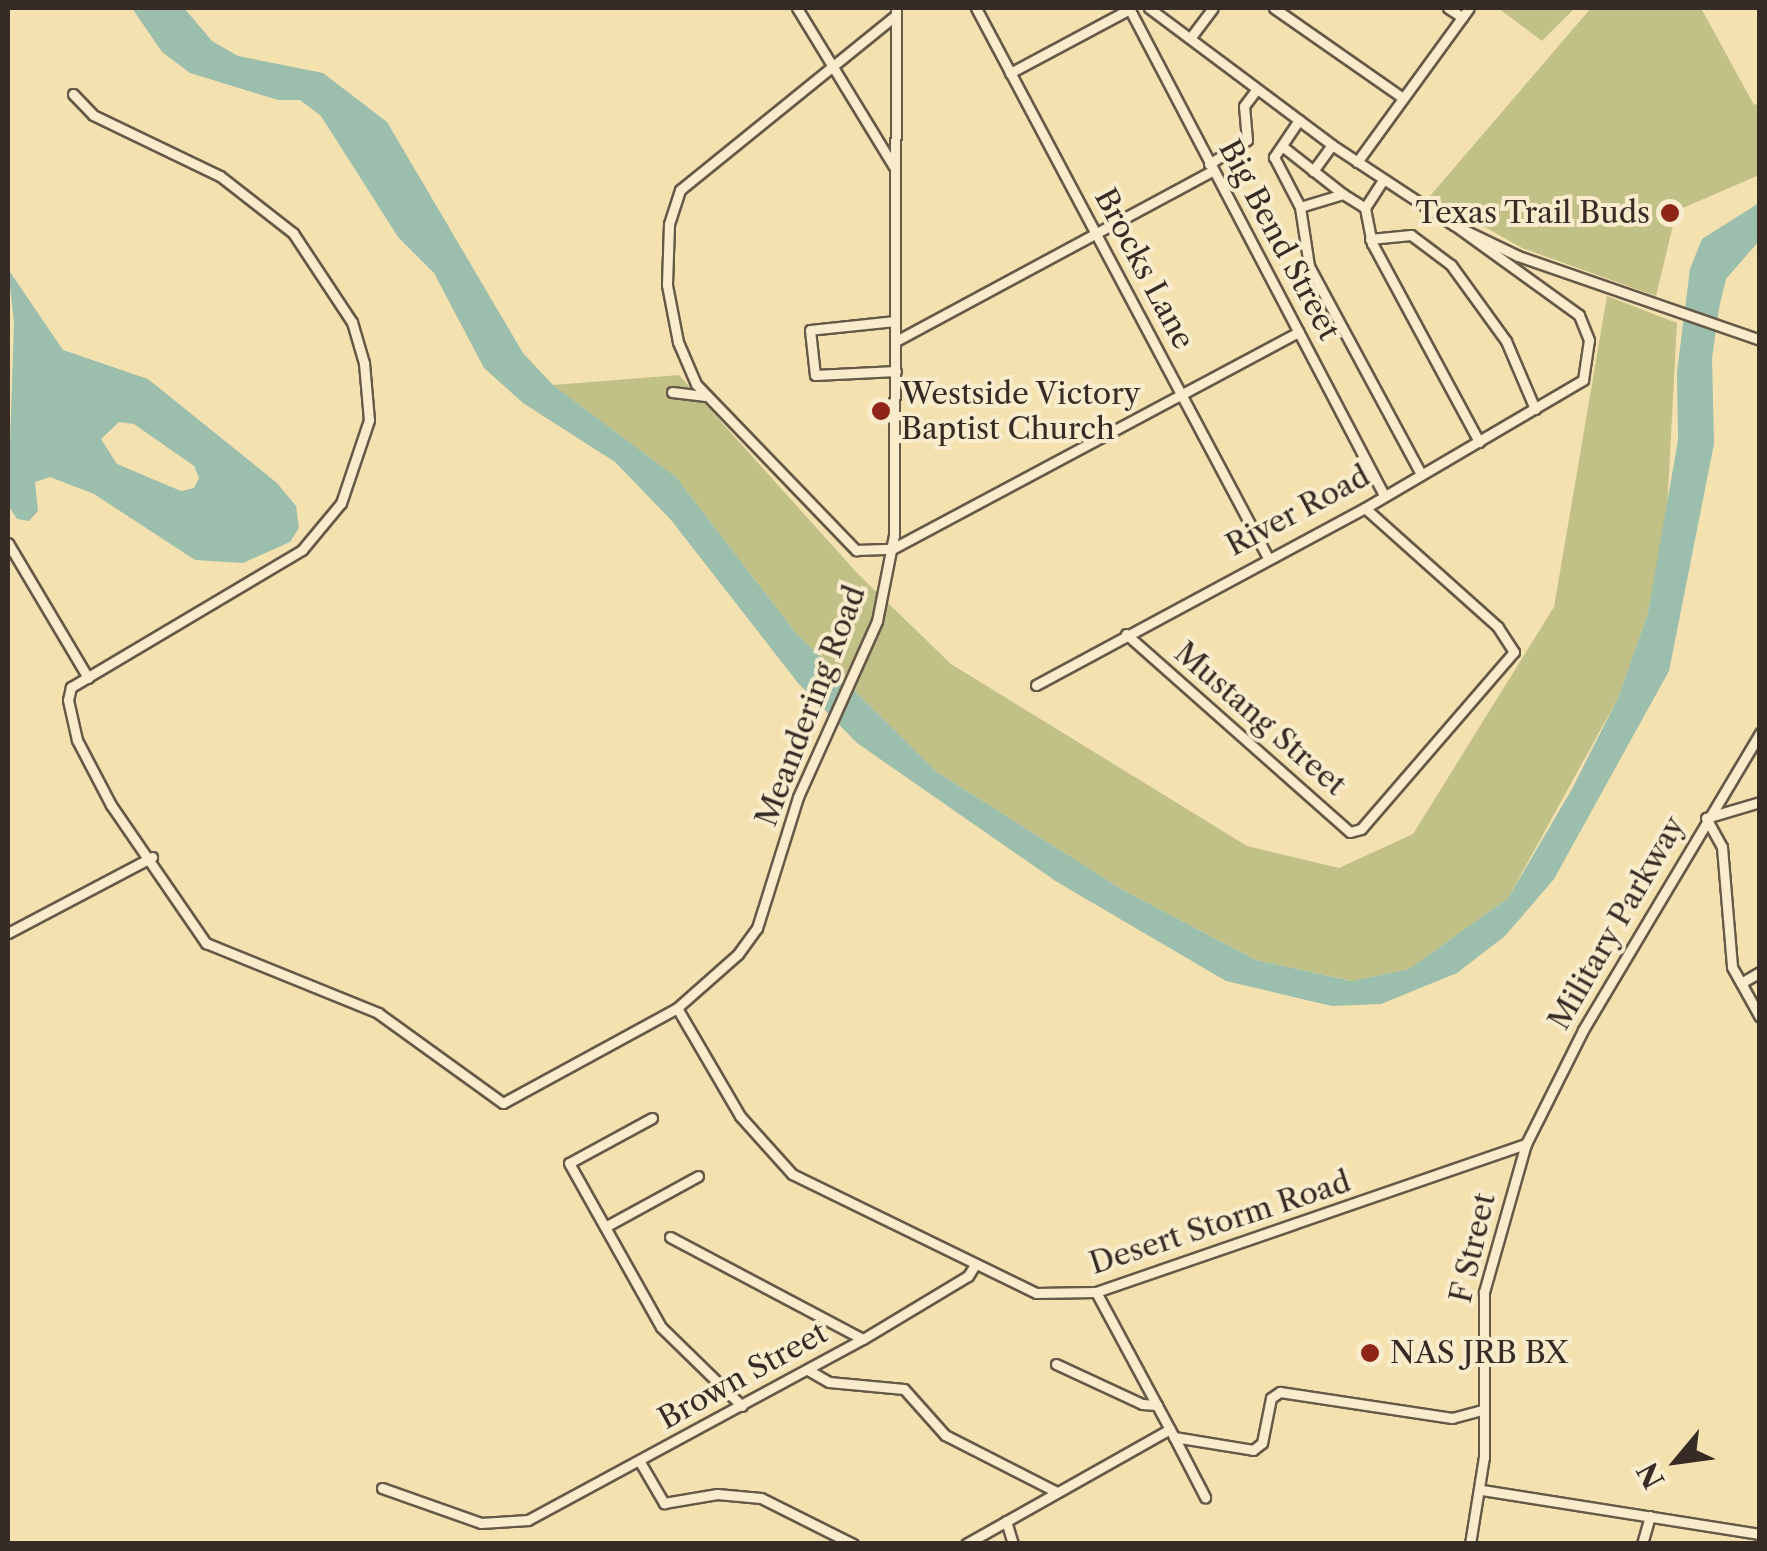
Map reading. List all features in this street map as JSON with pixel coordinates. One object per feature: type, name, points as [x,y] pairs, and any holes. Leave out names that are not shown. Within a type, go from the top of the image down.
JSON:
[{"type":"street","points":[[797,8],[895,169]]},
{"type":"street","name":"Brocks Lane","points":[[976,8],[1266,556]]},
{"type":"street","points":[[1149,8],[1332,145],[1454,225],[1638,299],[1760,340]]},
{"type":"street","points":[[1191,37],[1213,8]]},
{"type":"street","points":[[1274,8],[1403,98]]},
{"type":"street","points":[[1448,8],[1462,17]]},
{"type":"street","points":[[1357,162],[1468,8]]},
{"type":"street","points":[[1010,74],[1130,9]]},
{"type":"street","name":"Big Bend Street","points":[[1130,9],[1384,495]]},
{"type":"street","points":[[896,11],[671,202],[668,284],[678,342],[705,396],[856,550],[892,549],[1299,332]]},
{"type":"street","name":"Meandering Road","points":[[152,856],[206,942],[378,1013],[503,1103],[677,1008],[721,974],[756,928],[815,756],[877,621],[892,549],[896,11]]},
{"type":"street","points":[[896,341],[1211,167],[1247,140],[1244,106],[1257,88]]},
{"type":"street","points":[[8,933],[152,856],[111,805],[77,740],[68,700],[72,687],[302,550],[332,520],[353,478],[368,398],[352,322],[294,232],[220,176],[93,115],[73,94]]},
{"type":"street","points":[[1300,120],[1274,157],[1300,207],[1309,266],[1421,474]]},
{"type":"street","points":[[1314,172],[1332,145]]},
{"type":"street","points":[[1282,146],[1365,208]]},
{"type":"street","points":[[1382,180],[1365,208],[1370,239],[1479,442]]},
{"type":"street","points":[[1300,207],[1343,194]]},
{"type":"street","name":"River Road","points":[[1036,685],[1266,556],[1365,508],[1583,380],[1590,355],[1579,315],[1454,225]]},
{"type":"street","points":[[1370,239],[1411,236],[1451,265],[1506,341],[1535,409]]},
{"type":"street","points":[[895,320],[810,330],[815,375],[896,372]]},
{"type":"street","points":[[672,392],[705,396]]},
{"type":"street","name":"Mustang Street","points":[[1126,634],[1350,832],[1364,827],[1514,652],[1498,628],[1365,508]]},
{"type":"street","points":[[8,543],[88,678]]},
{"type":"street","name":"Military Parkway","points":[[1526,1144],[1583,1030],[1760,733]]},
{"type":"street","points":[[1760,802],[1706,818],[1722,848],[1732,968],[1760,1018]]},
{"type":"street","points":[[1741,983],[1760,972]]},
{"type":"street","name":"Desert Storm Road","points":[[677,1008],[772,1158],[810,1185],[1036,1293],[1096,1292],[1526,1144]]},
{"type":"street","points":[[652,1118],[570,1163],[661,1327],[742,1406]]},
{"type":"street","name":"F Street","points":[[1470,1544],[1482,1490],[1484,1292],[1526,1144]]},
{"type":"street","points":[[605,1227],[698,1176]]},
{"type":"street","points":[[670,1237],[711,1264],[827,1315],[864,1339]]},
{"type":"street","name":"Brown Street","points":[[382,1488],[481,1523],[528,1520],[864,1339],[968,1276],[975,1265]]},
{"type":"street","points":[[1096,1292],[1205,1496]]},
{"type":"street","points":[[1056,1364],[1142,1404],[1157,1405]]},
{"type":"street","points":[[808,1370],[829,1382],[904,1390],[945,1435],[1057,1492]]},
{"type":"street","points":[[966,1544],[1172,1433],[1253,1450],[1262,1444],[1270,1398],[1280,1392],[1452,1418],[1482,1410]]},
{"type":"street","points":[[640,1462],[664,1503],[716,1494],[761,1498],[854,1544]]},
{"type":"street","points":[[1482,1490],[1760,1534]]},
{"type":"street","points":[[1642,1544],[1650,1516]]},
{"type":"street","points":[[1006,1521],[1012,1544]]},
{"type":"green space","points":[[1498,8],[1575,8],[1542,41]]},
{"type":"green space","points":[[1591,8],[1701,8],[1754,105],[1759,103],[1759,175],[1683,208],[1674,221],[1656,296],[1522,248],[1430,196]]},
{"type":"green space","points":[[1607,296],[1677,323],[1667,510],[1648,613],[1618,698],[1508,898],[1409,969],[1353,981],[1256,960],[1123,890],[937,772],[796,633],[676,477],[553,385],[679,375],[858,574],[951,664],[1247,846],[1339,868],[1413,834],[1554,607]]},
{"type":"shaded area","points":[[132,8],[184,8],[212,41],[238,56],[323,73],[387,122],[523,353],[553,385],[676,477],[796,633],[937,772],[1123,890],[1256,960],[1352,981],[1409,969],[1508,898],[1572,789],[1618,698],[1648,613],[1678,440],[1677,372],[1690,269],[1702,239],[1759,203],[1759,241],[1726,279],[1719,308],[1712,358],[1714,444],[1669,671],[1554,879],[1505,936],[1457,973],[1381,1004],[1332,1006],[1226,981],[1057,882],[857,743],[798,683],[671,520],[615,462],[523,403],[484,368],[434,273],[398,237],[321,116],[300,100],[278,100],[190,73],[162,52]]},
{"type":"shaded area","points":[[8,269],[63,350],[148,379],[277,483],[296,506],[299,528],[290,542],[243,563],[195,560],[94,494],[50,477],[35,482],[38,511],[29,521],[17,519],[8,505],[14,322]],"holes":[[[119,422],[134,424],[194,466],[199,478],[194,488],[181,491],[117,464],[101,439]]]},
{"type":"place","name":"Texas Trail Buds","points":[[1670,213]]},
{"type":"place","name":"Westside Victory Baptist Church","points":[[881,411]]},
{"type":"place","name":"NAS JRB BX","points":[[1370,1353]]}]
